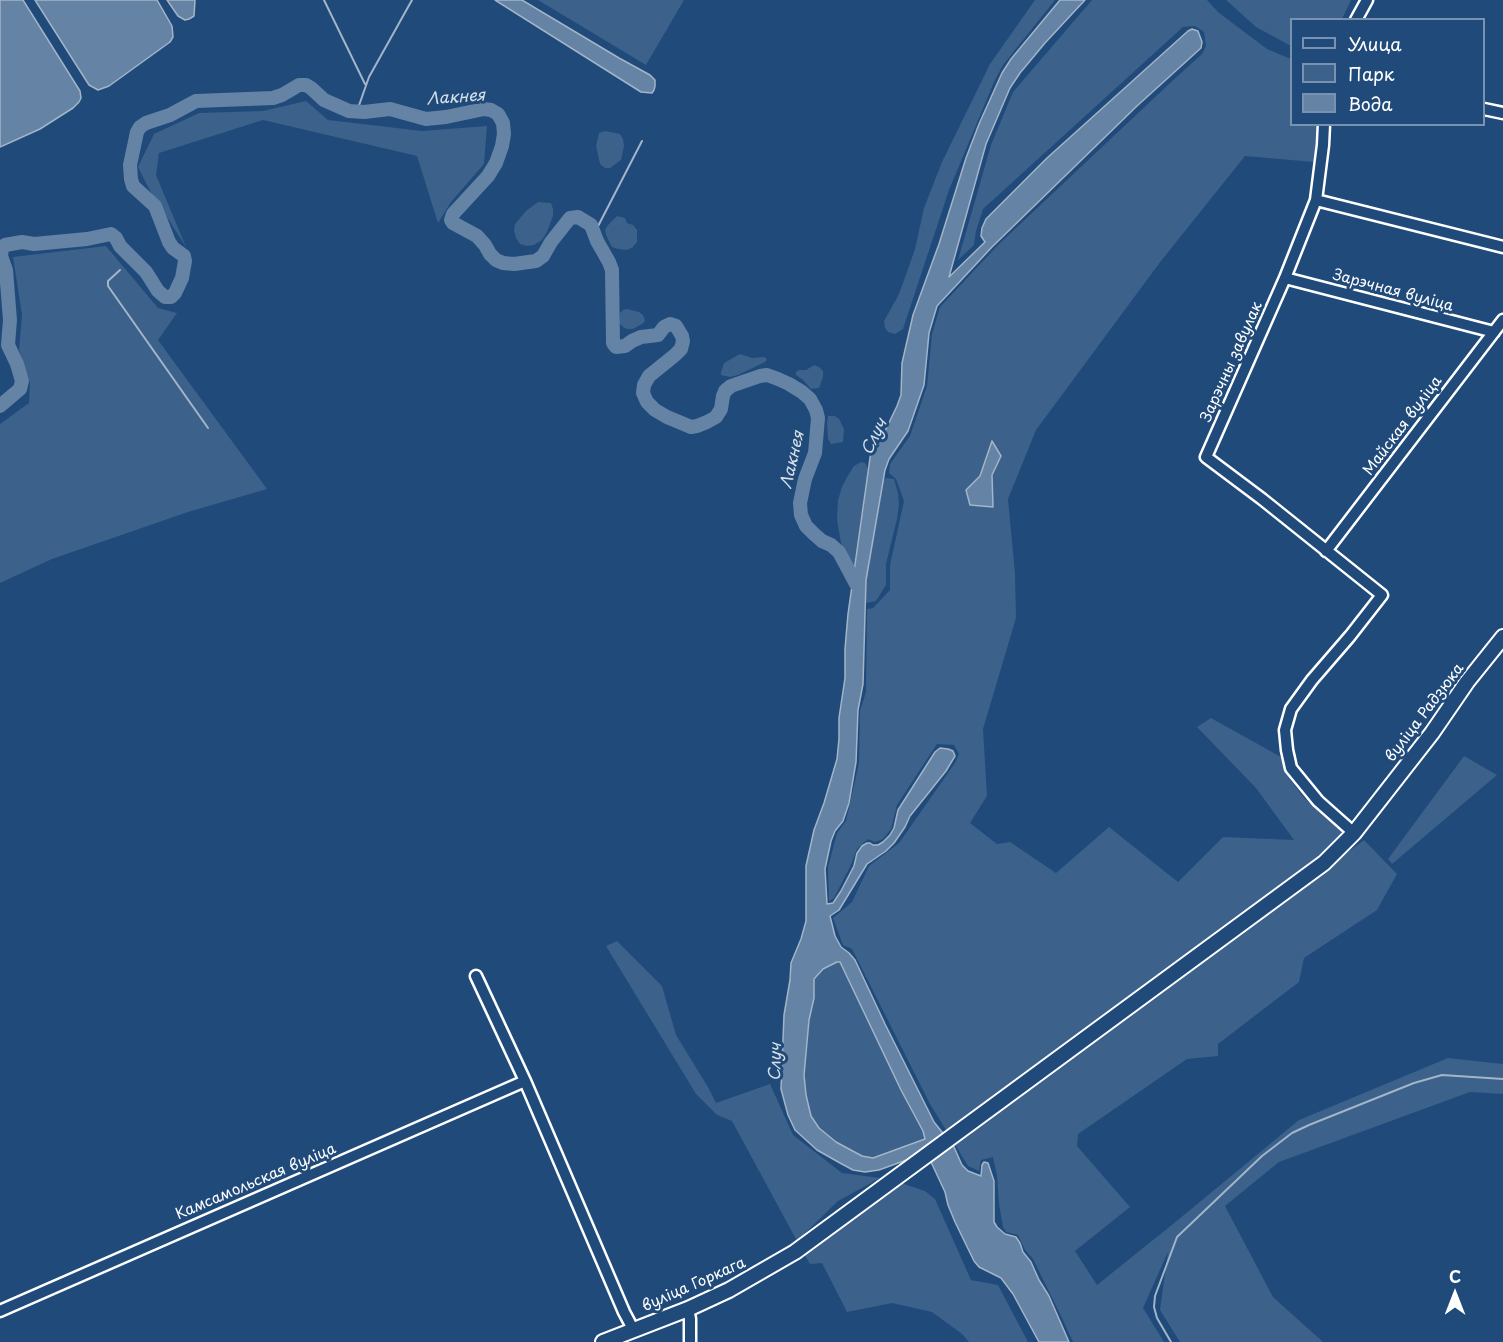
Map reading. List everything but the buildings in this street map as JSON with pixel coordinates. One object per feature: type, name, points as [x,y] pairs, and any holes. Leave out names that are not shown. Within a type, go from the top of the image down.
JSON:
[{"type":"main road","name":"вуліца Радзюка","points":[[981,1115],[1324,863],[1354,832],[1432,733],[1467,682],[1503,637]]},
{"type":"main road","name":"вуліца Горкага","points":[[603,1342],[729,1290],[795,1252],[981,1115]]},
{"type":"street","points":[[1357,18],[1367,0]]},
{"type":"street","points":[[1485,109],[1503,113]]},
{"type":"street","name":"Зарэчны завулак","points":[[1324,126],[1316,200],[1285,278],[1206,458],[1262,499],[1326,551]]},
{"type":"street","points":[[1316,200],[1503,247]]},
{"type":"street","name":"Зарэчная вуліца","points":[[1285,278],[1494,332]]},
{"type":"street","name":"Майская вуліца","points":[[1326,551],[1503,320]]},
{"type":"street","points":[[1326,551],[1382,595],[1291,709],[1286,730],[1287,750],[1292,768],[1304,784],[1318,801],[1354,832]]},
{"type":"street","points":[[476,975],[525,1081],[633,1329]]},
{"type":"street","name":"Камсамольская вуліца","points":[[0,1311],[525,1081]]},
{"type":"street","points":[[688,1308],[690,1342]]},
{"type":"green space","points":[[538,0],[684,0],[646,65]]},
{"type":"green space","points":[[1035,0],[1055,0],[1003,65],[994,82],[949,190],[903,329],[895,334],[888,332],[884,321],[903,283],[915,249],[924,208],[942,162],[990,64]]},
{"type":"green space","points":[[1092,0],[1207,0],[1218,12],[1267,49],[1290,59],[1290,126],[1317,126],[1314,162],[1245,156],[1161,261],[1036,430],[1008,499],[1015,573],[1016,618],[983,729],[987,796],[970,823],[997,844],[1010,842],[1056,873],[1109,827],[1178,882],[1223,837],[1294,840],[1256,788],[1197,727],[1211,718],[1281,757],[1288,777],[1305,799],[1345,832],[1321,857],[946,1130],[930,1104],[852,949],[843,945],[833,918],[852,902],[869,866],[899,843],[955,763],[959,754],[954,745],[937,744],[897,805],[891,829],[883,839],[875,842],[868,839],[857,849],[834,898],[829,901],[828,867],[837,833],[846,821],[859,763],[860,711],[866,692],[867,609],[873,608],[890,590],[890,565],[904,501],[896,479],[889,473],[890,464],[910,436],[927,386],[932,334],[940,307],[999,244],[1202,54],[1206,46],[1204,32],[1195,26],[1183,27],[983,209],[974,245],[958,260],[991,145],[1013,92]]},
{"type":"green space","points":[[1226,0],[1351,0],[1342,18],[1290,18],[1290,45],[1256,27]]},
{"type":"green space","points":[[306,101],[328,120],[422,131],[487,126],[484,164],[451,202],[438,223],[417,156],[263,120],[159,153],[156,175],[186,247],[149,189],[138,167],[154,134],[199,113],[263,111]]},
{"type":"green space","points":[[605,131],[620,134],[624,146],[621,160],[610,168],[605,168],[600,164],[596,146],[599,133]]},
{"type":"green space","points":[[538,202],[551,203],[553,209],[547,232],[542,240],[534,245],[520,244],[514,230],[515,224]]},
{"type":"green space","points":[[617,216],[625,218],[627,223],[633,225],[637,230],[637,242],[632,248],[626,250],[612,247],[606,235],[605,230]]},
{"type":"green space","points":[[106,246],[158,308],[177,313],[158,340],[267,489],[188,512],[52,559],[0,583],[0,424],[29,403],[30,383],[19,350],[22,315],[13,257]]},
{"type":"green space","points":[[627,309],[639,312],[645,321],[633,329],[623,327],[619,323],[620,313]]},
{"type":"green space","points":[[740,354],[752,358],[765,357],[767,360],[738,375],[730,377],[721,375],[724,363]]},
{"type":"green space","points":[[814,365],[823,371],[823,377],[819,388],[811,389],[796,375],[796,372]]},
{"type":"green space","points":[[828,416],[835,416],[839,419],[844,429],[843,442],[831,444],[828,439]]},
{"type":"green space","points":[[861,462],[865,463],[868,469],[854,566],[849,561],[841,543],[837,520],[838,500],[847,477],[854,466]]},
{"type":"green space","points":[[886,478],[894,479],[898,493],[897,519],[886,564],[886,585],[876,601],[867,603],[865,600],[866,580],[883,481]]},
{"type":"green space","points":[[1464,756],[1497,775],[1392,864],[1388,859]]},
{"type":"green space","points":[[1364,840],[1397,874],[1377,910],[1304,958],[1299,982],[1218,1044],[1218,1056],[1187,1059],[1078,1134],[1077,1146],[1130,1207],[1075,1251],[1097,1285],[1299,1120],[1448,1058],[1503,1064],[1503,1094],[1470,1092],[1279,1162],[1225,1206],[1273,1297],[1323,1342],[1180,1342],[1160,1310],[1168,1252],[1143,1308],[1164,1342],[1073,1342],[1033,1259],[1025,1250],[1018,1235],[1006,1232],[1003,1227],[993,1157],[981,1160],[979,1171],[968,1166],[954,1143]]},
{"type":"green space","points":[[617,941],[662,986],[676,1035],[716,1103],[770,1084],[793,1135],[842,1173],[880,1178],[838,1201],[797,1241],[732,1121],[717,1115],[696,1094],[606,946]]},
{"type":"green space","points":[[841,962],[925,1139],[873,1158],[862,1156],[836,1142],[819,1128],[811,1116],[806,1094],[804,1075],[809,1020],[814,998],[814,979],[823,969]]},
{"type":"green space","points":[[901,1183],[925,1191],[935,1199],[971,1280],[998,1285],[1028,1342],[969,1342],[962,1334],[932,1312],[892,1303],[847,1312],[822,1263],[810,1264],[803,1252],[857,1217]]},
{"type":"water","points":[[0,0],[23,0],[80,91],[81,98],[73,108],[40,129],[0,147]]},
{"type":"water","points":[[35,0],[157,0],[172,26],[173,37],[170,42],[109,86],[98,90],[89,85]]},
{"type":"water","points":[[167,0],[195,0],[194,16],[185,20],[178,16]]},
{"type":"water","points":[[495,0],[522,0],[650,75],[655,80],[654,90],[652,93],[641,92]]},
{"type":"water","points":[[1060,0],[1085,0],[1045,43],[1010,88],[986,144],[949,277],[985,242],[981,236],[986,219],[1047,158],[1188,31],[1192,29],[1198,31],[1202,42],[1201,48],[1137,106],[992,247],[937,306],[929,333],[924,385],[908,431],[889,459],[885,470],[866,580],[863,684],[858,710],[856,762],[849,803],[843,821],[831,841],[825,869],[827,904],[833,903],[841,891],[862,846],[867,843],[878,845],[890,835],[898,810],[935,752],[940,748],[953,751],[955,756],[946,771],[910,816],[894,843],[867,864],[839,910],[830,916],[835,936],[841,947],[855,960],[934,1122],[954,1147],[962,1165],[968,1171],[981,1176],[982,1165],[984,1162],[988,1163],[994,1181],[994,1222],[1005,1234],[1016,1237],[1020,1243],[1049,1296],[1069,1342],[1039,1342],[1013,1294],[1001,1278],[979,1267],[974,1261],[955,1222],[945,1192],[931,1162],[909,1159],[879,1170],[865,1172],[853,1170],[817,1150],[795,1130],[781,1089],[784,1015],[791,963],[806,921],[806,866],[814,830],[837,759],[839,718],[845,678],[848,614],[871,451],[877,438],[886,429],[901,395],[902,363],[913,315],[979,124],[1002,73]],"holes":[[[840,962],[925,1139],[873,1158],[862,1156],[836,1142],[819,1128],[811,1116],[806,1095],[804,1075],[809,1020],[814,998],[814,979],[823,969]]]},
{"type":"water","points":[[992,441],[1001,456],[992,475],[993,507],[970,505],[966,490],[980,476]]},
{"type":"waterway","points":[[324,0],[365,84]]},
{"type":"waterway","points":[[357,111],[369,77],[412,0]]},
{"type":"waterway","name":"Лакнея","points":[[0,406],[20,389],[22,381],[8,345],[10,320],[6,270],[1,256],[5,245],[87,239],[111,234],[146,272],[158,291],[165,297],[171,297],[175,293],[182,278],[184,256],[173,248],[155,206],[133,186],[131,179],[130,165],[137,132],[146,123],[170,115],[196,101],[273,98],[299,85],[306,85],[324,100],[349,111],[390,109],[426,119],[484,109],[491,110],[498,114],[503,123],[502,146],[488,176],[453,214],[451,220],[453,223],[477,236],[496,260],[514,264],[536,261],[543,256],[570,218],[578,217],[591,225],[612,270],[613,343],[616,347],[625,346],[641,337],[658,335],[664,327],[670,324],[676,326],[682,336],[681,349],[649,376],[644,385],[643,393],[647,402],[667,417],[691,427],[707,422],[716,417],[721,409],[725,391],[731,386],[767,375],[789,384],[810,399],[818,418],[815,453],[805,479],[800,503],[801,515],[806,526],[814,534],[839,552],[856,584]]},
{"type":"waterway","points":[[595,232],[642,141]]},
{"type":"waterway","points":[[120,270],[108,281],[108,286],[208,428]]},
{"type":"waterway","points":[[1171,1342],[1157,1318],[1154,1307],[1155,1296],[1177,1237],[1262,1156],[1292,1133],[1414,1083],[1442,1075],[1503,1079]]},
{"type":"water label","name":"Случ","points":[[875,437]]},
{"type":"water label","name":"Случ","points":[[776,1062]]}]
